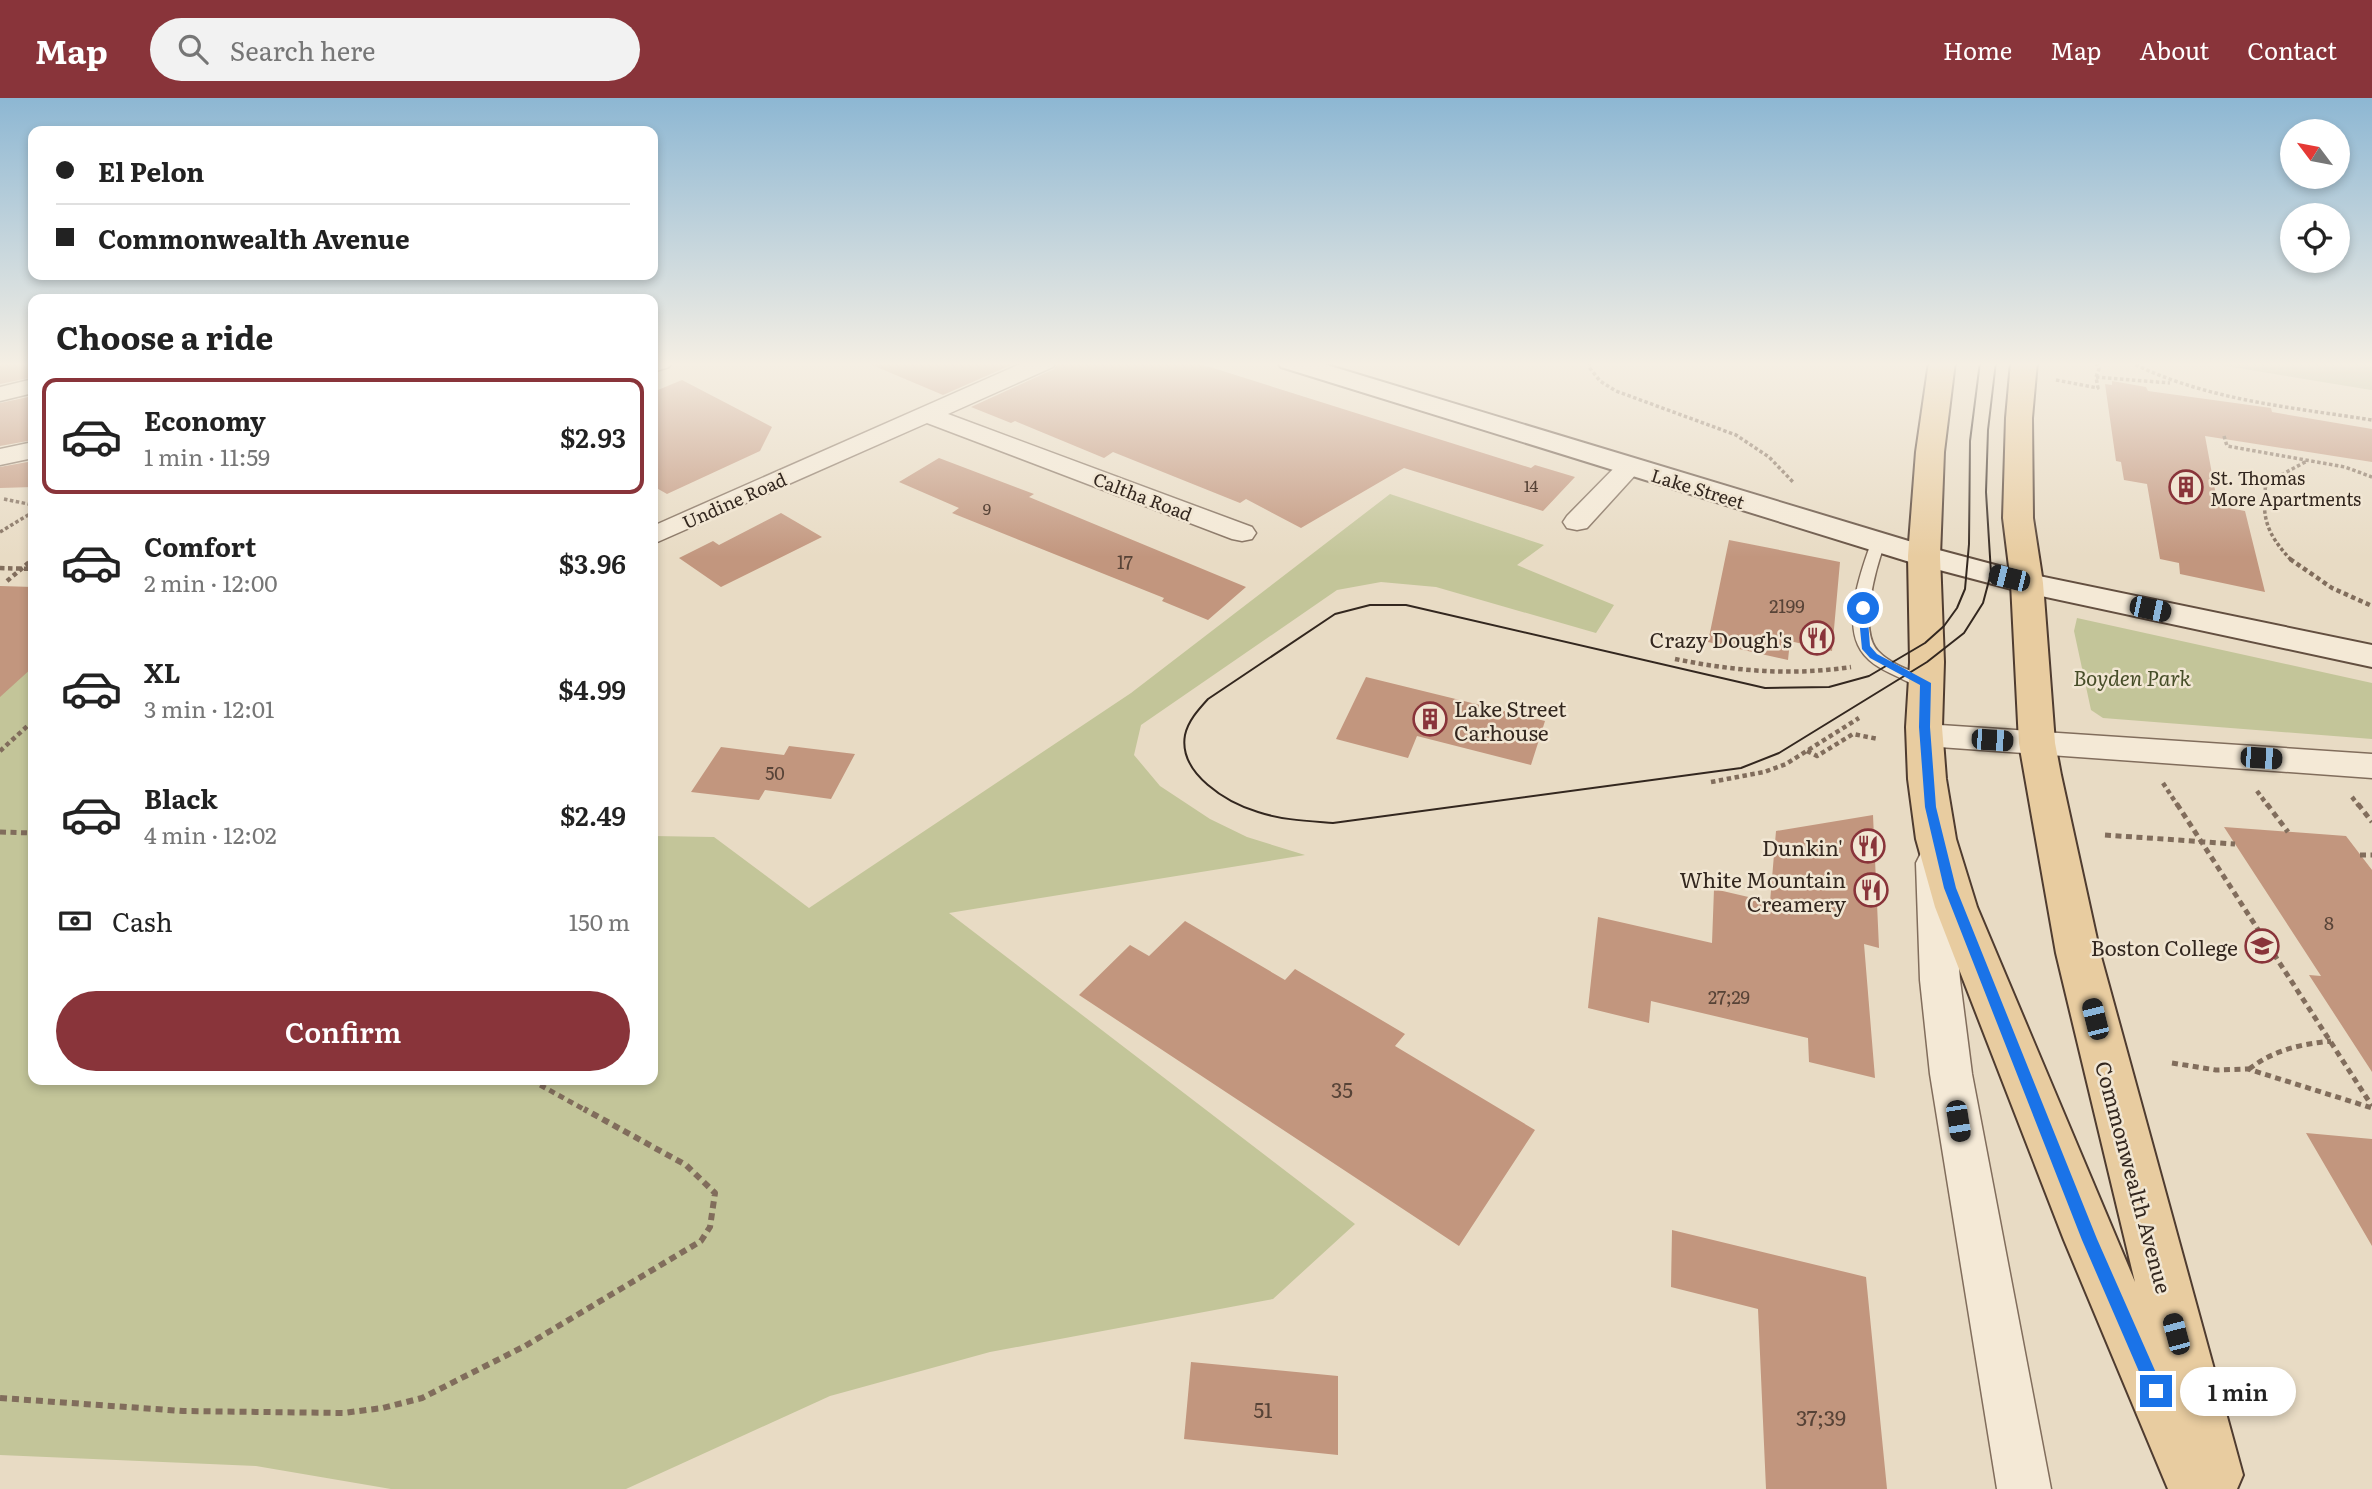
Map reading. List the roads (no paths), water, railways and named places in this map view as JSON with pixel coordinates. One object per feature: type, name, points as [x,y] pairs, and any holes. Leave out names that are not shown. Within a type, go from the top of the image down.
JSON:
[{"type":"main road","points":[[1933,427],[1924,556],[1925,735],[1930,807],[1936,839],[1956,907],[2090,1240],[2198,1489]]},
{"type":"main road","name":"Commonwealth Avenue","points":[[2019,427],[2018,518],[2027,583],[2037,743],[2078,953],[2217,1489]]},
{"type":"street","name":"Undine Road","points":[[658,534],[896,427]]},
{"type":"street","name":"Caltha Road","points":[[959,427],[1242,533]]},
{"type":"street","name":"Lake Street","points":[[1500,427],[1878,544],[2027,583],[2372,656]]},
{"type":"street","points":[[0,457],[28,451]]},
{"type":"street","points":[[1577,523],[1629,467]]},
{"type":"street","points":[[1925,735],[2372,766]]},
{"type":"street","points":[[1930,807],[1940,980],[1951,1074],[2024,1489]]},
{"type":"lane","points":[[1878,544],[1869,567],[1863,608],[1865,647],[1874,656],[1926,683]]},
{"type":"tram line","points":[[1972,427],[1969,544],[1965,589],[1957,608],[1944,626],[1925,643],[1869,676],[1829,687],[1765,688],[1406,605],[1370,605],[1335,614],[1208,699],[1186,730],[1185,749],[1189,762],[1208,785],[1246,808],[1267,815],[1333,823],[1741,768],[1779,753],[1927,662],[1964,633],[1983,603],[1991,573],[1986,492],[1988,427]]},
{"type":"place","name":"St. Thomas More Apartments","points":[[2186,487]]},
{"type":"place","name":"Crazy Dough's","points":[[1817,638]]},
{"type":"place","name":"Lake Street Carhouse","points":[[1430,719]]},
{"type":"place","name":"Dunkin'","points":[[1868,846]]},
{"type":"place","name":"White Mountain Creamery","points":[[1871,890]]},
{"type":"place","name":"Boston College","points":[[2262,946]]},
{"type":"park label","name":"Boyden Park","points":[[2132,676]]}]
